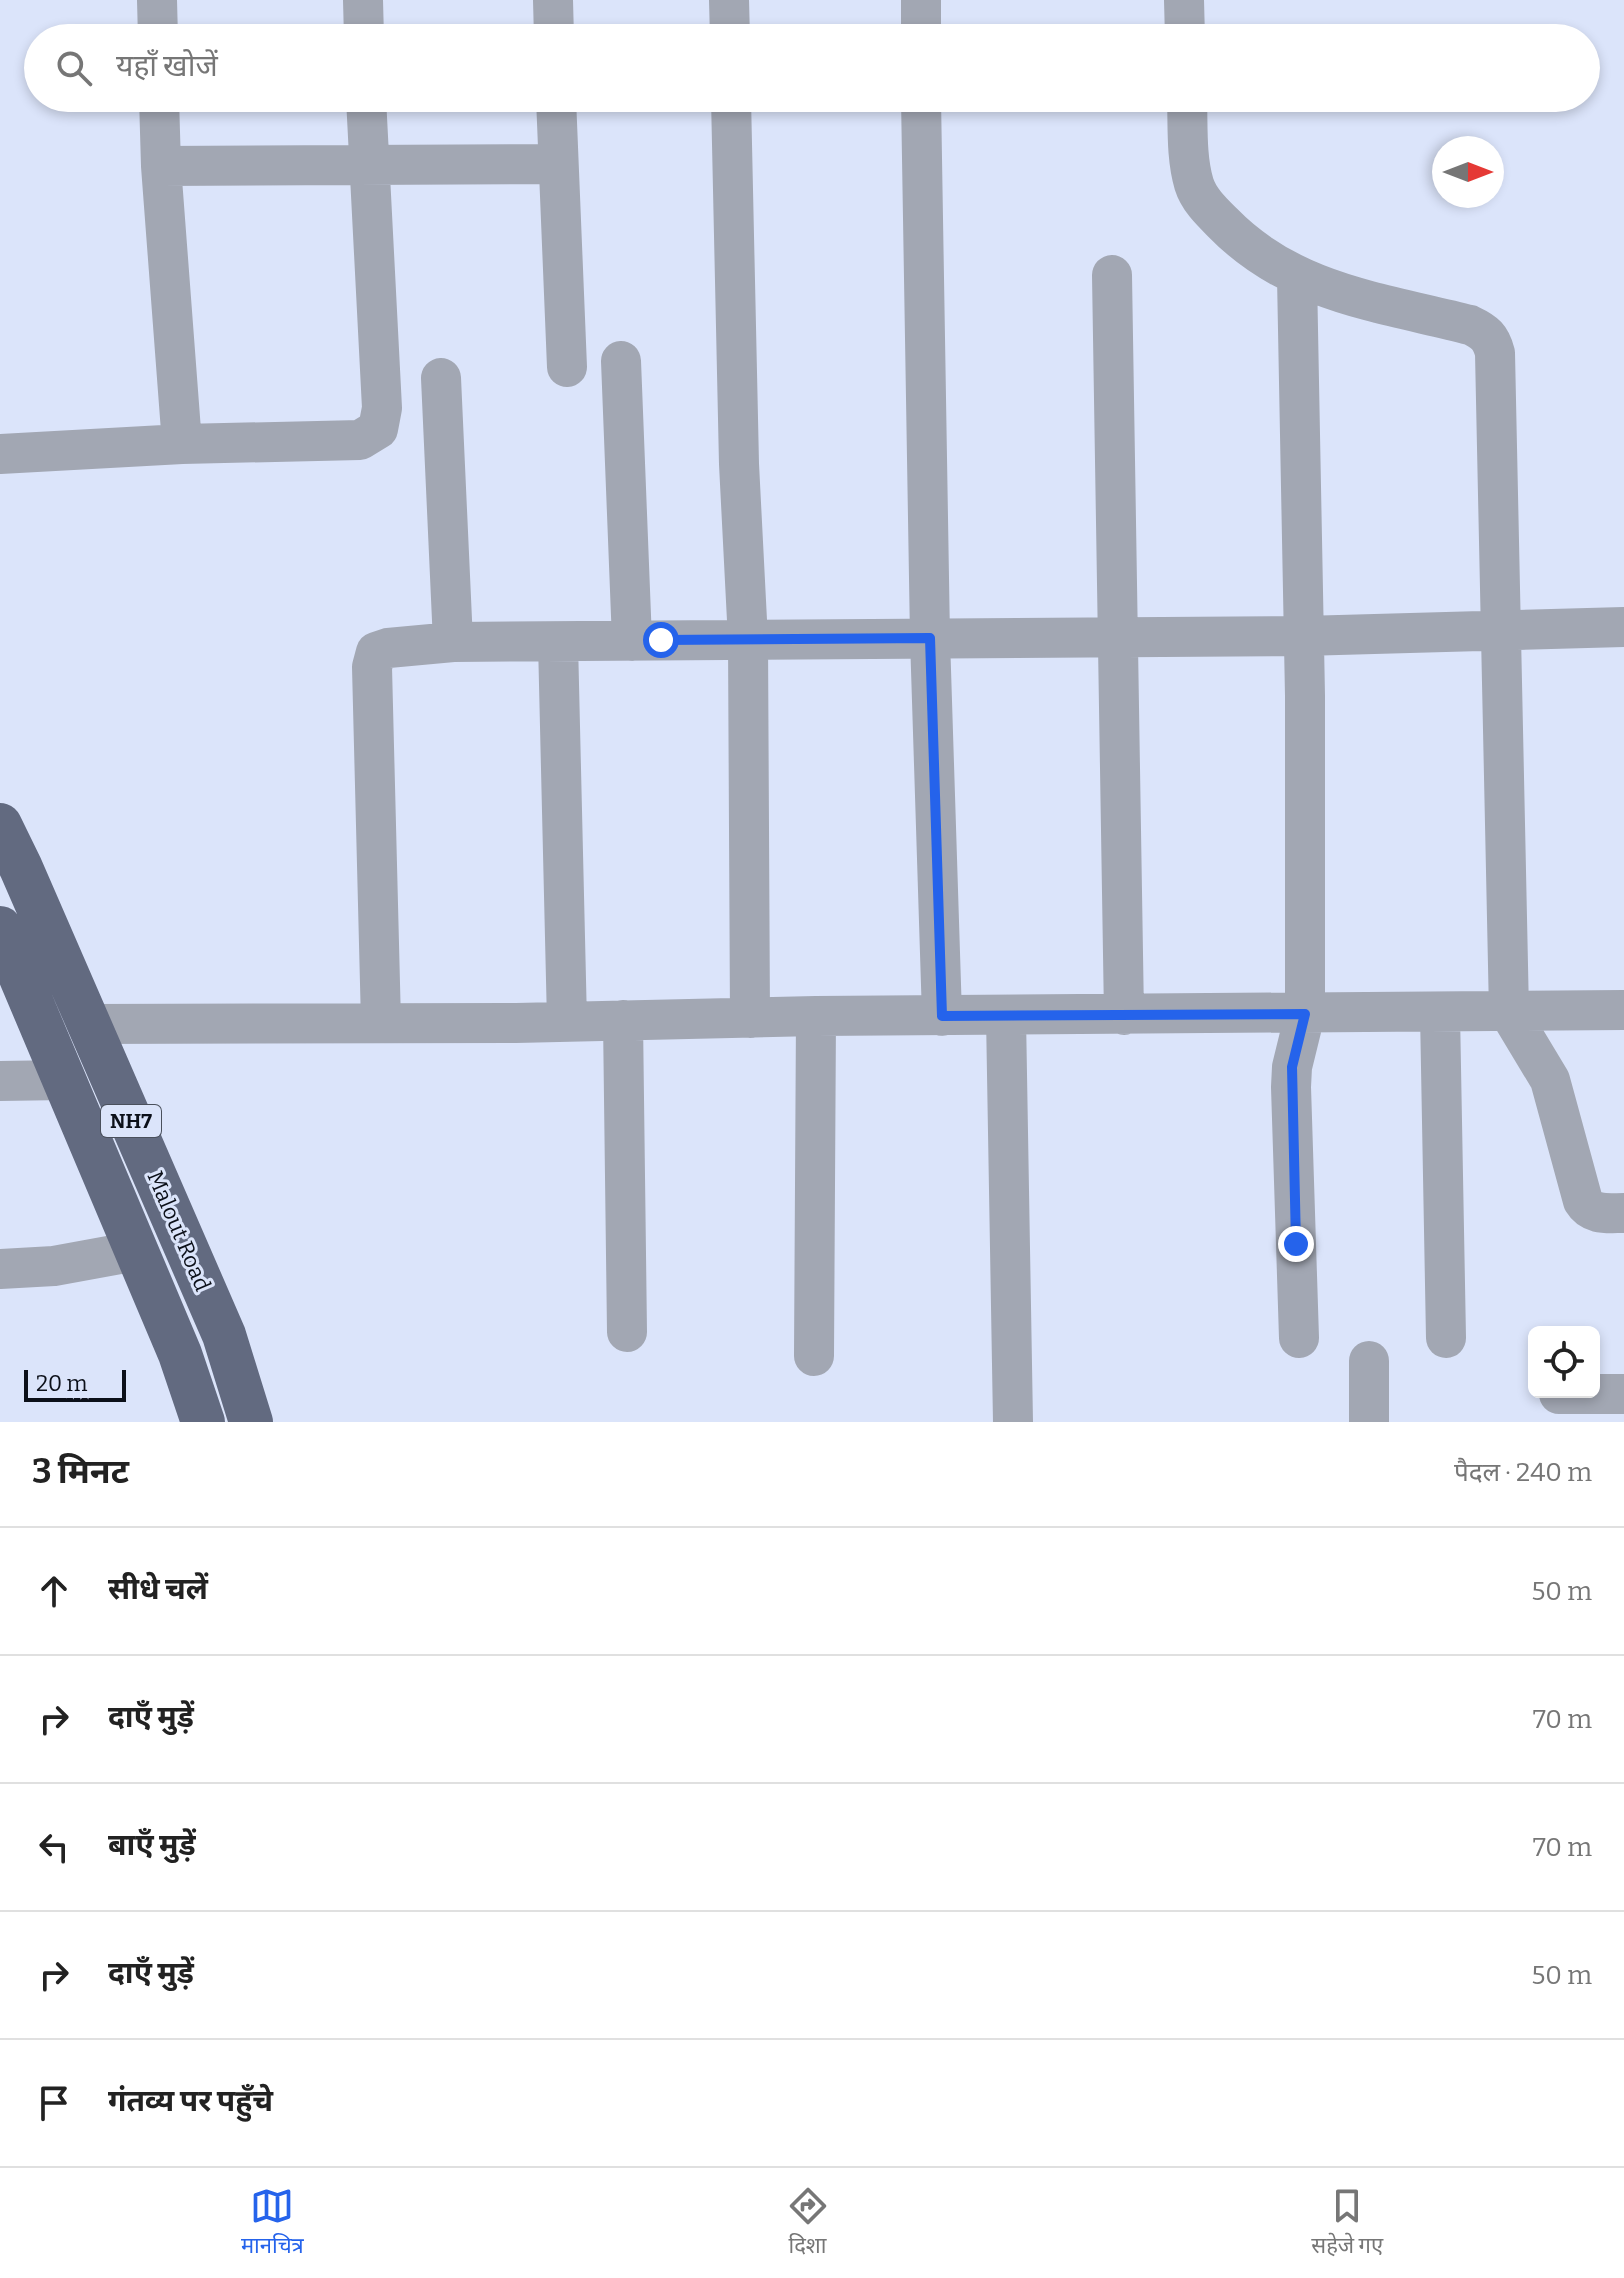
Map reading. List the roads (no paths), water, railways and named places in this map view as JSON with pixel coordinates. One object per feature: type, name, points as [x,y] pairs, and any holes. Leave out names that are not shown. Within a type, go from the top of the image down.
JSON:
[{"type":"highway","name":"Malout Road","points":[[0,825],[224,1335],[251,1422]]},
{"type":"highway","name":"NH7","points":[[0,928],[180,1354],[203,1422]]},
{"type":"highway","points":[[180,1354],[224,1335]]},
{"type":"street","points":[[157,0],[158,24]]},
{"type":"street","points":[[363,0],[364,24]]},
{"type":"street","points":[[553,0],[554,24]]},
{"type":"street","points":[[729,0],[730,24]]},
{"type":"street","points":[[921,0],[921,24]]},
{"type":"street","points":[[1184,0],[1185,24]]},
{"type":"street","points":[[159,112],[182,444]]},
{"type":"street","points":[[0,454],[182,444],[360,440],[378,429],[382,408],[366,112]]},
{"type":"street","points":[[556,112],[567,367]]},
{"type":"street","points":[[731,112],[739,464],[748,640],[750,1018]]},
{"type":"street","points":[[921,112],[930,638],[942,1016]]},
{"type":"street","points":[[1187,112],[1189,160],[1195,186],[1208,208],[1244,245],[1275,266],[1316,286],[1470,325],[1487,333],[1492,342],[1495,353],[1509,1012],[1550,1080],[1583,1201],[1588,1209],[1597,1213],[1624,1213]]},
{"type":"street","points":[[161,166],[557,164]]},
{"type":"street","points":[[1112,275],[1124,1015]]},
{"type":"street","points":[[1297,277],[1305,1014],[1292,1067],[1291,1087],[1299,1338]]},
{"type":"street","points":[[621,361],[632,641]]},
{"type":"street","points":[[441,378],[453,642]]},
{"type":"street","points":[[381,1023],[372,667],[376,652],[388,648],[453,642],[1303,636],[1624,627]]},
{"type":"street","points":[[558,642],[567,1022]]},
{"type":"street","points":[[89,1024],[1624,1010]]},
{"type":"street","points":[[1440,1013],[1446,1338]]},
{"type":"street","points":[[814,1356],[816,1016]]},
{"type":"street","points":[[1006,1016],[1013,1422]]},
{"type":"street","points":[[623,1020],[627,1332]]},
{"type":"street","points":[[0,1081],[65,1080]]},
{"type":"street","points":[[0,1269],[54,1266],[136,1251]]},
{"type":"street","points":[[1369,1361],[1369,1422]]},
{"type":"street","points":[[1600,1394],[1624,1394]]}]
